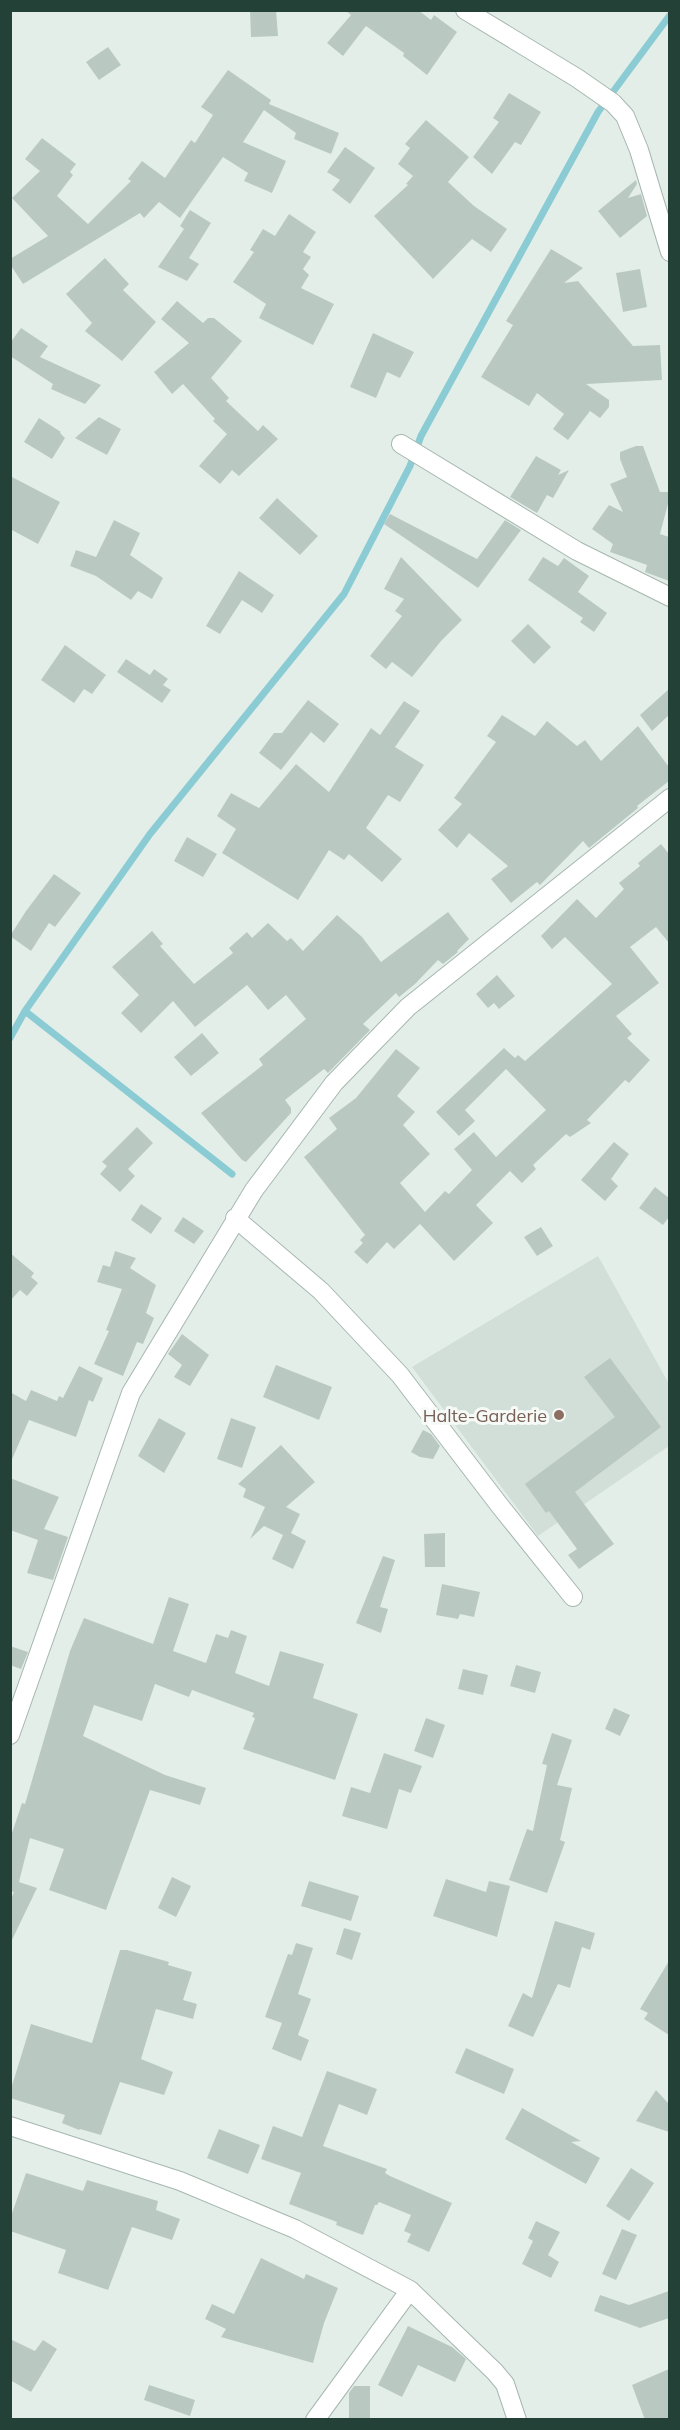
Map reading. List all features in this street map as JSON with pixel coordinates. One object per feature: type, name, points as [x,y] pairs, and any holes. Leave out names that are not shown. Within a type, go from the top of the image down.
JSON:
[{"type":"street","points":[[465,10],[589,86],[613,103],[625,116],[639,150],[669,252]]},
{"type":"street","points":[[404,446],[577,551],[669,597]]},
{"type":"street","points":[[10,1735],[131,1393],[235,1218],[334,1083],[408,1006],[669,798]]},
{"type":"street","points":[[235,1218],[321,1291],[400,1375],[573,1597]]},
{"type":"street","points":[[10,2126],[180,2181],[295,2229],[410,2290],[505,2384],[517,2420]]},
{"type":"street","points":[[315,2420],[410,2290]]},
{"type":"shaded area","name":"Halte-Garderie","points":[[598,1256],[669,1384],[669,1446],[538,1536],[412,1367]]},
{"type":"building","points":[[250,10],[276,10],[278,36],[251,37]]},
{"type":"building","points":[[345,10],[418,10],[431,20],[434,15],[457,32],[427,75],[403,56],[404,53],[366,26],[343,56],[327,43],[351,15]]},
{"type":"building","points":[[108,47],[121,65],[99,80],[86,62]]},
{"type":"building","points":[[228,70],[271,100],[269,104],[339,133],[331,154],[294,139],[296,133],[264,110],[243,142],[286,161],[272,193],[244,181],[248,173],[223,157],[180,218],[159,202],[144,218],[140,213],[23,284],[10,264],[10,259],[48,236],[12,198],[40,171],[25,159],[42,138],[76,164],[70,172],[73,175],[57,196],[88,224],[131,181],[128,179],[142,161],[165,178],[191,140],[195,143],[213,115],[201,107]]},
{"type":"building","points":[[509,93],[541,112],[521,145],[515,142],[492,174],[473,157],[499,122],[493,118]]},
{"type":"building","points":[[426,120],[469,157],[448,182],[474,206],[507,229],[491,252],[472,239],[433,279],[374,216],[408,185],[406,184],[413,176],[398,164],[410,148],[405,144]]},
{"type":"building","points":[[345,147],[375,168],[350,204],[332,190],[340,180],[327,172]]},
{"type":"building","points":[[636,180],[637,184],[628,198],[641,194],[647,216],[620,238],[598,211]]},
{"type":"building","points":[[190,210],[211,223],[189,258],[199,264],[187,281],[158,267],[184,229],[180,226]]},
{"type":"building","points":[[289,214],[316,232],[303,252],[311,257],[303,269],[309,275],[301,288],[334,304],[313,345],[259,318],[266,304],[233,282],[254,252],[250,250],[263,229],[275,236]]},
{"type":"building","points":[[551,249],[583,268],[564,283],[578,281],[633,346],[660,345],[662,380],[586,384],[609,400],[609,407],[600,418],[590,411],[568,440],[553,429],[564,414],[537,393],[529,406],[481,377],[513,325],[506,321]]},
{"type":"building","points":[[105,258],[129,284],[123,290],[156,322],[122,361],[85,331],[92,323],[66,294]]},
{"type":"building","points":[[640,269],[647,307],[623,312],[616,273]]},
{"type":"building","points":[[177,301],[203,323],[208,318],[214,318],[242,341],[211,378],[229,398],[226,401],[258,431],[263,425],[278,439],[239,476],[232,470],[220,484],[199,466],[227,434],[213,421],[215,419],[183,384],[172,394],[154,372],[189,343],[161,319]]},
{"type":"building","points":[[21,328],[48,346],[40,357],[101,385],[85,404],[51,389],[53,384],[10,356],[10,343]]},
{"type":"building","points":[[373,333],[414,352],[400,378],[387,372],[376,398],[350,387]]},
{"type":"building","points":[[99,417],[121,429],[107,455],[75,438]]},
{"type":"building","points":[[39,418],[61,432],[65,438],[52,459],[24,442]]},
{"type":"building","points":[[643,446],[660,492],[669,492],[660,534],[669,537],[669,581],[645,572],[647,565],[610,552],[613,544],[592,529],[609,505],[623,512],[610,484],[627,477],[620,459],[620,452]]},
{"type":"building","points":[[536,456],[561,470],[558,475],[569,470],[553,498],[547,495],[537,513],[510,497]]},
{"type":"building","points":[[10,476],[60,502],[38,544],[10,529]]},
{"type":"building","points":[[277,498],[318,536],[300,555],[259,518]]},
{"type":"building","points":[[390,514],[477,559],[505,520],[521,530],[478,588],[384,524]]},
{"type":"building","points":[[114,520],[140,533],[130,555],[163,578],[152,599],[138,591],[131,600],[96,576],[70,566],[76,550],[96,557]]},
{"type":"building","points":[[401,557],[462,620],[441,641],[412,677],[392,662],[386,669],[370,656],[402,616],[395,611],[404,599],[384,589]]},
{"type":"building","points":[[543,557],[558,566],[564,558],[589,576],[578,592],[607,613],[594,632],[580,622],[583,618],[528,580]]},
{"type":"building","points":[[239,571],[274,595],[262,613],[242,600],[220,634],[206,626]]},
{"type":"building","points":[[528,624],[551,647],[534,664],[511,641]]},
{"type":"building","points":[[65,645],[106,675],[92,694],[84,689],[74,703],[41,680]]},
{"type":"building","points":[[126,659],[150,675],[154,669],[168,679],[163,685],[171,690],[162,703],[117,672]]},
{"type":"building","points":[[669,689],[669,715],[652,731],[640,715]]},
{"type":"building","points":[[308,700],[339,724],[324,743],[311,732],[281,770],[259,753],[274,733],[282,733]]},
{"type":"building","points":[[404,701],[420,711],[395,747],[424,765],[400,802],[388,795],[366,828],[402,859],[382,882],[349,854],[344,860],[329,850],[298,900],[222,853],[236,829],[217,816],[231,793],[259,808],[296,764],[329,792],[371,728],[380,735]]},
{"type":"building","points":[[502,715],[535,736],[547,721],[577,746],[585,740],[601,761],[638,726],[669,767],[669,781],[637,806],[638,808],[589,848],[583,841],[540,885],[537,882],[511,903],[491,879],[508,866],[469,833],[457,848],[438,830],[462,804],[454,798],[496,742],[487,736]]},
{"type":"building","points":[[187,837],[217,854],[203,877],[174,861]]},
{"type":"building","points":[[661,844],[669,854],[669,943],[656,927],[630,947],[659,983],[616,1016],[632,1034],[627,1038],[650,1060],[629,1083],[625,1080],[587,1120],[591,1123],[570,1137],[566,1134],[533,1165],[536,1169],[522,1183],[510,1171],[476,1205],[493,1223],[454,1261],[420,1224],[394,1249],[387,1242],[367,1264],[354,1252],[363,1243],[360,1240],[365,1235],[304,1157],[337,1129],[329,1118],[356,1098],[396,1049],[420,1068],[397,1096],[415,1112],[403,1125],[430,1154],[400,1183],[425,1212],[445,1191],[449,1194],[472,1170],[454,1149],[474,1132],[496,1157],[546,1110],[506,1069],[465,1110],[475,1121],[459,1136],[436,1112],[504,1048],[515,1058],[518,1055],[525,1061],[612,984],[565,937],[552,949],[541,936],[577,899],[596,918],[624,889],[619,883],[640,866],[638,863]]},
{"type":"building","points":[[54,874],[81,893],[55,927],[49,923],[31,951],[10,936]]},
{"type":"building","points":[[448,912],[469,939],[443,964],[438,960],[399,997],[396,993],[363,1024],[370,1030],[328,1073],[324,1069],[285,1100],[291,1108],[291,1113],[246,1162],[201,1113],[263,1065],[259,1059],[306,1019],[286,995],[268,1010],[247,985],[195,1027],[173,1001],[141,1033],[121,1013],[139,995],[112,967],[152,931],[163,944],[160,946],[194,984],[233,953],[229,948],[247,932],[252,938],[268,923],[287,941],[291,938],[303,951],[337,915],[362,937],[381,962]]},
{"type":"building","points":[[497,975],[515,996],[499,1009],[494,1003],[488,1008],[476,994]]},
{"type":"building","points":[[202,1033],[219,1053],[191,1076],[174,1057]]},
{"type":"building","points":[[137,1127],[153,1143],[128,1169],[135,1176],[120,1192],[100,1174],[107,1166],[102,1162]]},
{"type":"building","points":[[614,1142],[629,1154],[611,1179],[618,1186],[605,1201],[581,1180]]},
{"type":"building","points":[[655,1187],[669,1198],[669,1217],[663,1225],[639,1208]]},
{"type":"building","points":[[141,1204],[162,1218],[151,1234],[131,1220]]},
{"type":"building","points":[[183,1217],[204,1231],[194,1244],[174,1231]]},
{"type":"building","points":[[541,1227],[553,1246],[537,1256],[524,1237]]},
{"type":"building","points":[[115,1251],[136,1258],[130,1268],[156,1285],[146,1313],[154,1318],[143,1344],[137,1342],[123,1376],[94,1364],[109,1331],[106,1330],[122,1289],[97,1282],[103,1265],[110,1267]]},
{"type":"building","points":[[10,1253],[34,1273],[31,1277],[38,1283],[27,1296],[20,1290],[10,1301]]},
{"type":"building","points":[[182,1334],[209,1355],[190,1386],[174,1377],[182,1365],[168,1354]]},
{"type":"building","points":[[610,1358],[661,1427],[575,1492],[614,1544],[579,1569],[568,1555],[577,1549],[549,1511],[546,1513],[525,1484],[615,1417],[584,1377]]},
{"type":"building","points":[[276,1365],[332,1387],[319,1420],[263,1397]]},
{"type":"building","points":[[79,1366],[103,1378],[93,1402],[89,1400],[76,1437],[29,1420],[10,1464],[10,1392],[26,1401],[31,1390],[57,1401],[59,1396],[63,1398]]},
{"type":"building","points":[[159,1418],[186,1433],[164,1473],[138,1456]]},
{"type":"building","points":[[231,1418],[256,1427],[242,1468],[217,1459]]},
{"type":"building","points":[[423,1430],[431,1434],[440,1446],[433,1459],[420,1457],[411,1452]]},
{"type":"building","points":[[281,1445],[315,1482],[286,1507],[300,1514],[291,1533],[306,1541],[293,1569],[272,1559],[283,1535],[264,1526],[250,1539],[265,1507],[243,1497],[246,1489],[238,1484]]},
{"type":"building","points":[[10,1478],[59,1497],[44,1529],[68,1537],[53,1580],[27,1573],[38,1540],[10,1530]]},
{"type":"building","points":[[445,1533],[445,1567],[425,1567],[424,1534]]},
{"type":"building","points":[[383,1556],[395,1560],[380,1607],[388,1609],[381,1633],[356,1623]]},
{"type":"building","points":[[442,1584],[480,1592],[474,1617],[460,1614],[458,1619],[436,1615]]},
{"type":"building","points":[[169,1597],[189,1604],[173,1651],[206,1663],[216,1634],[228,1638],[231,1630],[247,1636],[235,1673],[269,1686],[280,1651],[324,1664],[313,1698],[358,1714],[335,1780],[243,1749],[255,1718],[252,1717],[254,1713],[192,1690],[189,1697],[155,1684],[142,1721],[94,1705],[83,1736],[165,1775],[206,1788],[200,1805],[150,1790],[106,1910],[49,1890],[64,1849],[30,1838],[19,1882],[37,1888],[10,1944],[10,1901],[14,1892],[10,1891],[10,1839],[22,1803],[25,1804],[70,1651],[84,1618],[153,1644]]},
{"type":"building","points":[[10,1646],[28,1652],[21,1669],[10,1665]]},
{"type":"building","points":[[516,1665],[541,1672],[535,1693],[510,1686]]},
{"type":"building","points":[[463,1669],[488,1675],[483,1695],[458,1689]]},
{"type":"building","points":[[614,1708],[630,1715],[620,1736],[605,1729]]},
{"type":"building","points":[[426,1718],[445,1725],[433,1758],[414,1751]]},
{"type":"building","points":[[552,1733],[572,1740],[557,1785],[572,1788],[560,1840],[565,1842],[547,1893],[509,1880],[527,1829],[533,1831],[547,1765],[542,1764]]},
{"type":"building","points":[[384,1753],[422,1766],[411,1793],[399,1789],[387,1829],[342,1816],[351,1787],[370,1793]]},
{"type":"building","points":[[172,1877],[191,1886],[176,1917],[158,1908]]},
{"type":"building","points":[[446,1879],[486,1892],[489,1881],[510,1886],[497,1937],[433,1916]]},
{"type":"building","points":[[309,1881],[359,1896],[351,1921],[301,1906]]},
{"type":"building","points":[[555,1921],[595,1933],[590,1950],[582,1947],[570,1988],[558,1984],[533,2037],[508,2026],[523,1993],[532,1998]]},
{"type":"building","points":[[344,1928],[361,1933],[352,1960],[336,1954]]},
{"type":"building","points":[[296,1943],[313,1948],[298,1994],[311,1999],[298,2035],[309,2040],[301,2061],[272,2049],[282,2023],[265,2017],[288,1954],[292,1955]]},
{"type":"building","points":[[120,1950],[169,1962],[168,1965],[192,1972],[183,2000],[197,2004],[193,2019],[156,2009],[141,2059],[173,2072],[164,2095],[120,2082],[101,2135],[62,2123],[65,2115],[10,2098],[10,2092],[31,2024],[92,2043]]},
{"type":"building","points":[[669,1961],[669,2035],[644,2019],[648,2013],[640,2009]]},
{"type":"building","points":[[466,2048],[514,2069],[504,2094],[455,2073]]},
{"type":"building","points":[[327,2071],[377,2089],[367,2115],[339,2104],[323,2146],[387,2169],[385,2173],[390,2176],[452,2203],[429,2252],[407,2242],[411,2234],[404,2231],[411,2215],[379,2202],[375,2205],[363,2235],[336,2225],[337,2222],[289,2204],[301,2173],[261,2159],[273,2126],[302,2137]]},
{"type":"building","points":[[656,2090],[669,2104],[669,2132],[636,2121]]},
{"type":"building","points":[[522,2108],[581,2141],[571,2142],[600,2158],[586,2184],[505,2139]]},
{"type":"building","points":[[219,2129],[260,2145],[248,2174],[207,2158]]},
{"type":"building","points":[[631,2168],[654,2183],[629,2221],[606,2206]]},
{"type":"building","points":[[26,2173],[83,2191],[87,2180],[158,2201],[156,2210],[180,2219],[172,2240],[132,2227],[108,2290],[58,2273],[66,2250],[10,2231],[10,2219]]},
{"type":"building","points":[[536,2221],[560,2232],[548,2255],[559,2262],[551,2278],[522,2264],[533,2241],[528,2238]]},
{"type":"building","points":[[622,2229],[637,2235],[616,2280],[602,2274]]},
{"type":"building","points":[[261,2258],[304,2279],[306,2274],[338,2288],[324,2323],[313,2363],[221,2337],[226,2329],[205,2319],[212,2304],[234,2314]]},
{"type":"building","points":[[669,2291],[669,2318],[640,2328],[594,2311],[600,2295],[629,2305]]},
{"type":"building","points":[[408,2326],[452,2347],[466,2359],[455,2382],[418,2365],[402,2397],[378,2385]]},
{"type":"building","points":[[10,2339],[35,2351],[43,2340],[57,2349],[31,2392],[10,2380]]},
{"type":"building","points":[[669,2369],[669,2420],[645,2420],[632,2385]]},
{"type":"building","points":[[149,2385],[195,2400],[190,2416],[144,2400]]},
{"type":"building","points":[[354,2386],[370,2386],[370,2420],[349,2420],[349,2393]]},
{"type":"waterway","points":[[10,1038],[25,1011],[150,834],[344,594],[410,466],[421,436],[598,112],[670,15]]},
{"type":"waterway","points":[[25,1011],[232,1174]]},
{"type":"place","name":"Halte-Garderie","points":[[559,1415]]}]
